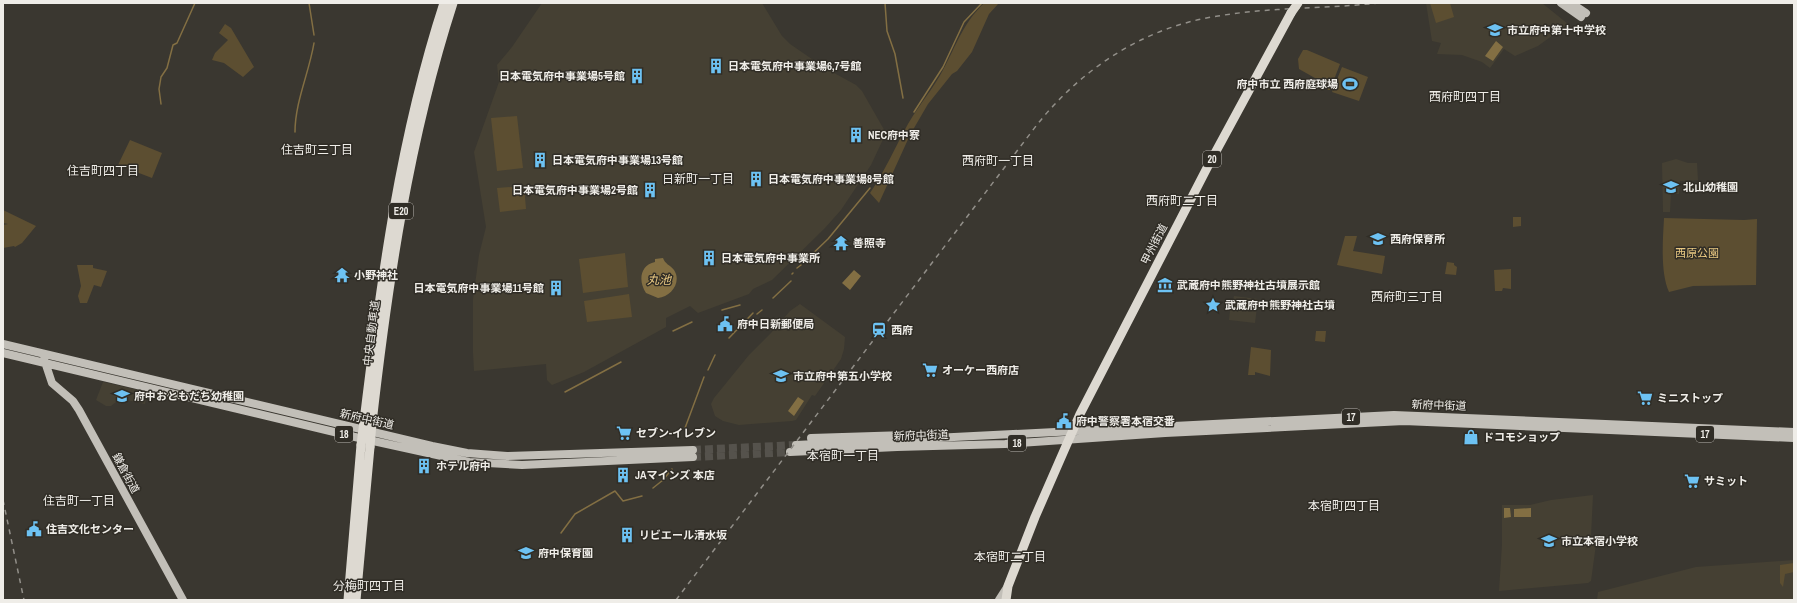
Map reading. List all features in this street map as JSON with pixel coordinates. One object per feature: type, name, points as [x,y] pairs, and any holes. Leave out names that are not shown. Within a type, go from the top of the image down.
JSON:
[{"type":"highway","name":"中央自動車道","points":[[348,600],[364,421],[383,267],[410,127],[444,3]]},
{"type":"highway","name":"中央自動車道","points":[[356,600],[372,423],[392,268],[404,196],[419,129],[433,70],[453,3]]},
{"type":"highway","name":"甲州街道","points":[[1073,430],[1208,166],[1291,13],[1298,3]]},
{"type":"highway","name":"20","points":[[1006,600],[1009,583],[1035,517],[1073,430]]},
{"type":"main road","points":[[1561,3],[1584,15],[1571,3]]},
{"type":"main road","name":"18","points":[[3,344],[41,353]]},
{"type":"main road","name":"18","points":[[3,353],[45,363]]},
{"type":"main road","name":"鎌倉街道","points":[[41,353],[52,383],[73,401],[80,410],[183,600]]},
{"type":"main road","name":"新府中街道","points":[[41,353],[467,453],[518,456],[693,454],[522,465],[469,462],[334,432],[45,363]]},
{"type":"main road","name":"新府中街道","points":[[796,445],[1051,431],[1406,415],[1794,432]]},
{"type":"main road","name":"新府中街道","points":[[790,452],[1053,441],[1165,433],[1404,421],[1794,438]]},
{"type":"main road","points":[[811,438],[922,435],[942,438]]},
{"type":"main road","points":[[807,456],[933,450],[963,445]]},
{"type":"main road","points":[[999,600],[1009,583]]},
{"type":"shaded area","points":[[542,3],[762,3],[782,36],[790,44],[825,68],[856,85],[862,91],[886,133],[871,165],[841,210],[825,228],[772,280],[753,289],[749,294],[698,313],[690,306],[666,318],[666,327],[584,372],[552,385],[547,380],[546,364],[474,371],[473,353],[473,299],[479,255],[486,227],[474,152],[499,82],[497,65],[512,47]]},
{"type":"shaded area","name":"市立府中第十中学校","points":[[1426,3],[1542,3],[1568,24],[1538,46],[1515,56],[1504,49],[1490,68],[1482,62],[1462,55],[1437,54],[1441,43],[1432,41]]},
{"type":"shaded area","name":"北山幼稚園","points":[[1676,159],[1688,163],[1697,163],[1698,180],[1680,181],[1679,194],[1671,194],[1670,212],[1663,212],[1662,163]]},
{"type":"shaded area","points":[[1234,296],[1258,299],[1255,323],[1229,320],[1231,301],[1233,300]]},
{"type":"shaded area","name":"市立府中第五小学校","points":[[800,304],[845,337],[841,359],[815,396],[812,395],[796,420],[792,421],[739,425],[723,421],[715,416],[711,404],[714,398],[749,355],[790,311]]},
{"type":"shaded area","name":"府中おともだち幼稚園","points":[[103,382],[147,392],[145,404],[122,399],[121,404],[116,402],[111,406],[106,406],[96,400]]},
{"type":"shaded area","name":"市立本宿小学校","points":[[1593,495],[1591,537],[1597,537],[1591,581],[1588,583],[1499,591],[1502,544],[1502,505],[1530,505],[1551,500]]},
{"type":"shaded area","points":[[1794,560],[1794,600],[1597,600],[1598,592],[1696,567]]},
{"type":"green space","points":[[984,3],[999,3],[989,14],[972,52],[928,104],[910,135],[879,203],[870,193],[908,124],[939,77],[960,35],[976,11]]},
{"type":"green space","points":[[1430,3],[1450,3],[1454,17],[1436,23]]},
{"type":"green space","points":[[225,24],[231,28],[254,67],[243,77],[224,63],[212,60],[215,53],[228,40],[219,33]]},
{"type":"green space","points":[[1303,50],[1307,50],[1340,64],[1330,90],[1328,90],[1322,82],[1299,69],[1298,59]]},
{"type":"green space","name":"府中市立 西府庭球場","points":[[1342,67],[1368,77],[1359,101],[1332,92]]},
{"type":"green space","points":[[517,116],[523,168],[497,171],[491,118]]},
{"type":"green space","points":[[130,140],[162,153],[152,178],[118,165]]},
{"type":"green space","points":[[524,186],[526,209],[500,212],[497,188]]},
{"type":"green space","points":[[3,210],[36,226],[22,243],[15,247],[3,248],[3,225],[8,224],[3,223]]},
{"type":"green space","points":[[1513,217],[1521,217],[1521,226],[1513,227]]},
{"type":"green space","name":"西原公園","points":[[1664,218],[1757,219],[1756,285],[1693,286],[1669,292],[1663,265]]},
{"type":"green space","points":[[1345,236],[1357,236],[1353,251],[1385,256],[1382,274],[1337,265]]},
{"type":"green space","points":[[625,253],[628,287],[583,293],[579,259]]},
{"type":"green space","points":[[1447,262],[1454,263],[1457,267],[1456,275],[1445,274]]},
{"type":"green space","points":[[77,265],[93,265],[93,268],[107,271],[101,287],[94,285],[87,303],[80,303],[78,296],[81,286]]},
{"type":"green space","points":[[1511,269],[1511,289],[1503,288],[1502,291],[1495,291],[1494,270]]},
{"type":"green space","points":[[629,294],[632,317],[587,322],[584,301]]},
{"type":"green space","points":[[1316,331],[1326,331],[1325,342],[1315,341]]},
{"type":"green space","points":[[1251,347],[1271,350],[1270,376],[1255,372],[1255,375],[1248,375]]},
{"type":"green space","points":[[1794,563],[1794,572],[1785,574],[1783,587],[1780,583],[1780,565]]},
{"type":"water","points":[[1496,41],[1503,47],[1493,61],[1485,56]]},
{"type":"water","name":"丸池","points":[[663,258],[665,262],[674,270],[677,279],[671,292],[658,298],[646,293],[641,279],[643,270],[646,266],[655,262],[655,259]]},
{"type":"water","points":[[854,270],[861,276],[850,290],[842,283]]},
{"type":"water","points":[[798,397],[804,401],[794,416],[788,411]]},
{"type":"water","points":[[1504,508],[1510,508],[1511,517],[1504,518]]},
{"type":"water","points":[[1531,508],[1531,517],[1514,517],[1514,509]]},
{"type":"waterway","points":[[161,104],[159,89],[161,77],[167,68],[173,45],[177,43],[195,3]]},
{"type":"waterway","points":[[309,3],[314,35]]},
{"type":"waterway","points":[[885,3],[887,31],[895,54],[903,98]]},
{"type":"waterway","points":[[914,112],[943,67],[964,22],[982,3]]},
{"type":"waterway","points":[[295,132],[297,110],[314,43]]},
{"type":"waterway","points":[[805,261],[828,239],[870,188]]},
{"type":"waterway","points":[[797,268],[801,265]]},
{"type":"waterway","points":[[773,298],[791,281]]},
{"type":"waterway","points":[[722,310],[740,305]]},
{"type":"waterway","points":[[757,314],[762,310]]},
{"type":"waterway","points":[[729,338],[753,313]]},
{"type":"waterway","points":[[673,331],[692,322]]},
{"type":"waterway","points":[[708,370],[715,355]]},
{"type":"waterway","points":[[565,392],[621,362]]},
{"type":"waterway","points":[[685,428],[704,377]]},
{"type":"waterway","points":[[653,488],[663,480],[672,469]]},
{"type":"waterway","points":[[561,533],[575,514],[615,491],[623,501],[642,496]]},
{"type":"tunnel","points":[[693,450],[796,445]]},
{"type":"tunnel","points":[[693,457],[790,452]]},
{"type":"railway","points":[[676,600],[1036,126],[1073,86],[1116,54],[1165,30],[1191,22],[1238,13],[1378,3]]},
{"type":"railway","points":[[3,500],[24,600]]},
{"type":"place","name":"市立府中第十中学校","points":[[1495,30]]},
{"type":"place","name":"日本電気府中事業場6,7号館","points":[[716,66]]},
{"type":"place","name":"日本電気府中事業場5号館","points":[[637,76]]},
{"type":"place","name":"府中市立 西府庭球場","points":[[1350,84]]},
{"type":"place","name":"NEC府中寮","points":[[856,135]]},
{"type":"place","name":"日本電気府中事業場13号館","points":[[540,160]]},
{"type":"place","name":"日本電気府中事業場8号館","points":[[756,179]]},
{"type":"place","name":"北山幼稚園","points":[[1671,187]]},
{"type":"place","name":"日本電気府中事業場2号館","points":[[650,190]]},
{"type":"place","name":"西府保育所","points":[[1378,239]]},
{"type":"place","name":"善照寺","points":[[841,243]]},
{"type":"place","name":"日本電気府中事業所","points":[[709,258]]},
{"type":"place","name":"小野神社","points":[[342,275]]},
{"type":"place","name":"武蔵府中熊野神社古墳展示館","points":[[1165,285]]},
{"type":"place","name":"日本電気府中事業場11号館","points":[[556,288]]},
{"type":"place","name":"武蔵府中熊野神社古墳","points":[[1213,305]]},
{"type":"place","name":"府中日新郵便局","points":[[725,324]]},
{"type":"place","name":"西府","points":[[879,330]]},
{"type":"place","name":"オーケー西府店","points":[[930,370]]},
{"type":"place","name":"市立府中第五小学校","points":[[781,376]]},
{"type":"place","name":"府中おともだち幼稚園","points":[[122,396]]},
{"type":"place","name":"ミニストップ","points":[[1645,398]]},
{"type":"place","name":"府中警察署本宿交番","points":[[1064,421]]},
{"type":"place","name":"セブン-イレブン","points":[[624,433]]},
{"type":"place","name":"ドコモショップ","points":[[1471,437]]},
{"type":"place","name":"ホテル府中","points":[[424,466]]},
{"type":"place","name":"JAマインズ 本店","points":[[623,475]]},
{"type":"place","name":"サミット","points":[[1692,481]]},
{"type":"place","name":"住吉文化センター","points":[[34,529]]},
{"type":"place","name":"リビエール清水坂","points":[[627,535]]},
{"type":"place","name":"市立本宿小学校","points":[[1549,541]]},
{"type":"place","name":"府中保育園","points":[[526,553]]},
{"type":"district","name":"西府町四丁目","points":[[1465,97]]},
{"type":"district","name":"住吉町三丁目","points":[[317,150]]},
{"type":"district","name":"西府町一丁目","points":[[998,161]]},
{"type":"district","name":"住吉町四丁目","points":[[103,171]]},
{"type":"district","name":"日新町一丁目","points":[[698,179]]},
{"type":"district","name":"西府町二丁目","points":[[1182,201]]},
{"type":"district","name":"西府町三丁目","points":[[1407,297]]},
{"type":"district","name":"本宿町一丁目","points":[[843,456]]},
{"type":"district","name":"住吉町一丁目","points":[[79,501]]},
{"type":"district","name":"本宿町四丁目","points":[[1344,506]]},
{"type":"district","name":"本宿町二丁目","points":[[1010,557]]},
{"type":"district","name":"分梅町四丁目","points":[[369,586]]}]
